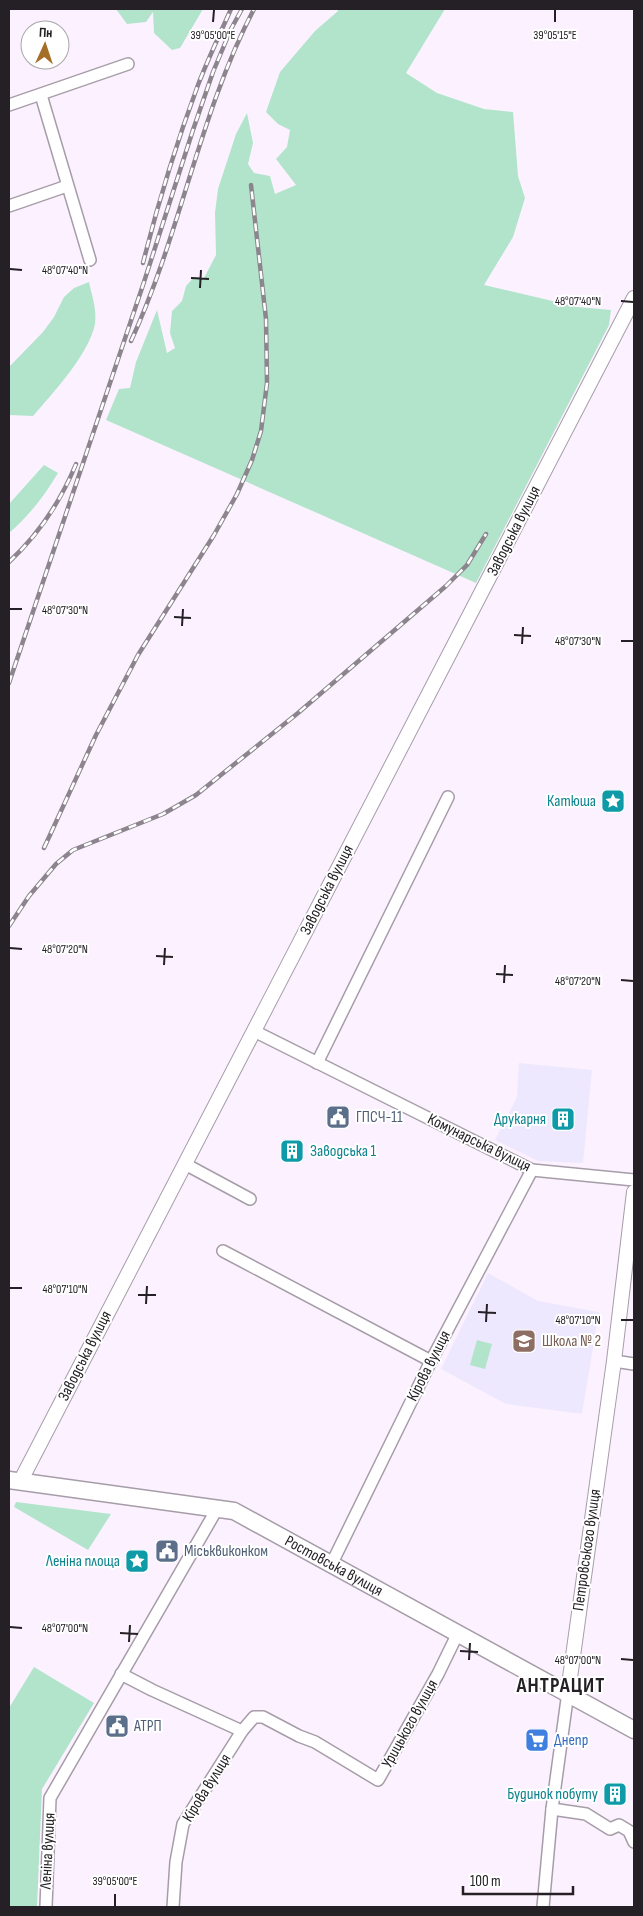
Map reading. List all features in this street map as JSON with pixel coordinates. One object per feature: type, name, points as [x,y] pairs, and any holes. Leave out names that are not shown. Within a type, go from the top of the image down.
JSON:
[{"type":"highway","name":"Ростовська вулиця","points":[[14,1481],[234,1511],[568,1692],[634,1730]]},
{"type":"main road","name":"Заводська вулиця","points":[[14,1481],[185,1164],[634,298]]},
{"type":"main road","name":"Петровського вулиця","points":[[568,1692],[614,1361],[634,1192]]},
{"type":"street","points":[[9,105],[128,64]]},
{"type":"street","points":[[41,95],[90,260]]},
{"type":"street","points":[[9,206],[67,186]]},
{"type":"street","points":[[318,1063],[448,797]]},
{"type":"street","name":"Комунарська вулиця","points":[[254,1031],[532,1170],[634,1180]]},
{"type":"street","points":[[185,1164],[250,1199]]},
{"type":"street","name":"Кірова вулиця","points":[[332,1563],[431,1361],[532,1170]]},
{"type":"street","points":[[223,1251],[431,1361]]},
{"type":"street","points":[[614,1361],[634,1364]]},
{"type":"street","name":"Леніна вулиця","points":[[46,1907],[50,1798],[217,1509]]},
{"type":"street","name":"Урицького вулиця","points":[[242,1731],[254,1717],[263,1717],[299,1736],[315,1742],[378,1780],[438,1674],[458,1633]]},
{"type":"street","points":[[121,1674],[242,1731]]},
{"type":"street","name":"Петровського вулиця","points":[[543,1907],[552,1809],[568,1692]]},
{"type":"street","name":"Кірова вулиця","points":[[173,1907],[176,1862],[183,1824],[242,1731]]},
{"type":"street","points":[[552,1809],[586,1814],[610,1829],[619,1825],[629,1831],[634,1842]]},
{"type":"shaded area","points":[[519,1063],[592,1070],[583,1163],[538,1161],[495,1140],[517,1097]]},
{"type":"shaded area","name":"Школа № 2","points":[[488,1273],[538,1301],[599,1312],[582,1414],[506,1404],[441,1369]]},
{"type":"green space","points":[[116,9],[203,9],[180,48],[172,50],[154,33],[153,12],[146,22],[127,24]]},
{"type":"green space","points":[[338,9],[445,9],[406,73],[437,93],[484,109],[513,112],[518,176],[525,198],[513,237],[484,285],[578,307],[611,310],[609,325],[476,583],[106,420],[119,389],[130,388],[136,362],[157,310],[167,353],[175,348],[170,333],[172,311],[182,301],[186,286],[194,277],[204,278],[216,255],[215,213],[218,189],[236,134],[247,113],[253,143],[248,164],[254,173],[270,176],[275,194],[296,185],[276,159],[287,147],[290,130],[278,124],[266,112],[280,72],[315,31]]},
{"type":"green space","points":[[89,282],[94,303],[95,324],[86,348],[69,373],[33,416],[9,415],[9,367],[43,332],[54,317],[64,297],[74,288]]},
{"type":"green space","points":[[44,465],[58,473],[36,505],[9,533],[9,504]]},
{"type":"green space","points":[[477,1340],[492,1344],[485,1369],[470,1365]]},
{"type":"green space","points":[[16,1502],[111,1514],[88,1550],[14,1507]]},
{"type":"green space","points":[[34,1667],[94,1703],[42,1789],[37,1907],[9,1907],[9,1708]]},
{"type":"railway","points":[[143,263],[182,129],[202,75],[231,9]]},
{"type":"railway","points":[[9,683],[213,72],[231,29],[242,9]]},
{"type":"railway","points":[[131,341],[164,258],[219,90],[235,49],[254,9]]},
{"type":"railway","points":[[44,848],[96,735],[138,655],[214,535],[237,494],[252,460],[261,431],[267,383],[266,319],[251,185]]},
{"type":"railway","points":[[9,562],[48,517],[63,492],[76,464]]},
{"type":"railway","points":[[9,926],[29,896],[56,864],[73,850],[163,814],[196,795],[298,713],[446,586],[467,565],[486,534]]},
{"type":"place","name":"Катюша","points":[[613,801]]},
{"type":"place","name":"ГПСЧ-11","points":[[338,1117]]},
{"type":"place","name":"Друкарня","points":[[563,1119]]},
{"type":"place","name":"Заводська 1","points":[[292,1151]]},
{"type":"place","name":"Школа № 2","points":[[524,1341]]},
{"type":"place","name":"Міськвиконком","points":[[167,1551]]},
{"type":"place","name":"Леніна площа","points":[[137,1561]]},
{"type":"place","name":"АТРП","points":[[117,1726]]},
{"type":"place","name":"Днепр","points":[[537,1740]]},
{"type":"place","name":"Будинок побуту","points":[[615,1794]]},
{"type":"district","name":"АНТРАЦИТ","points":[[561,1685]]}]
